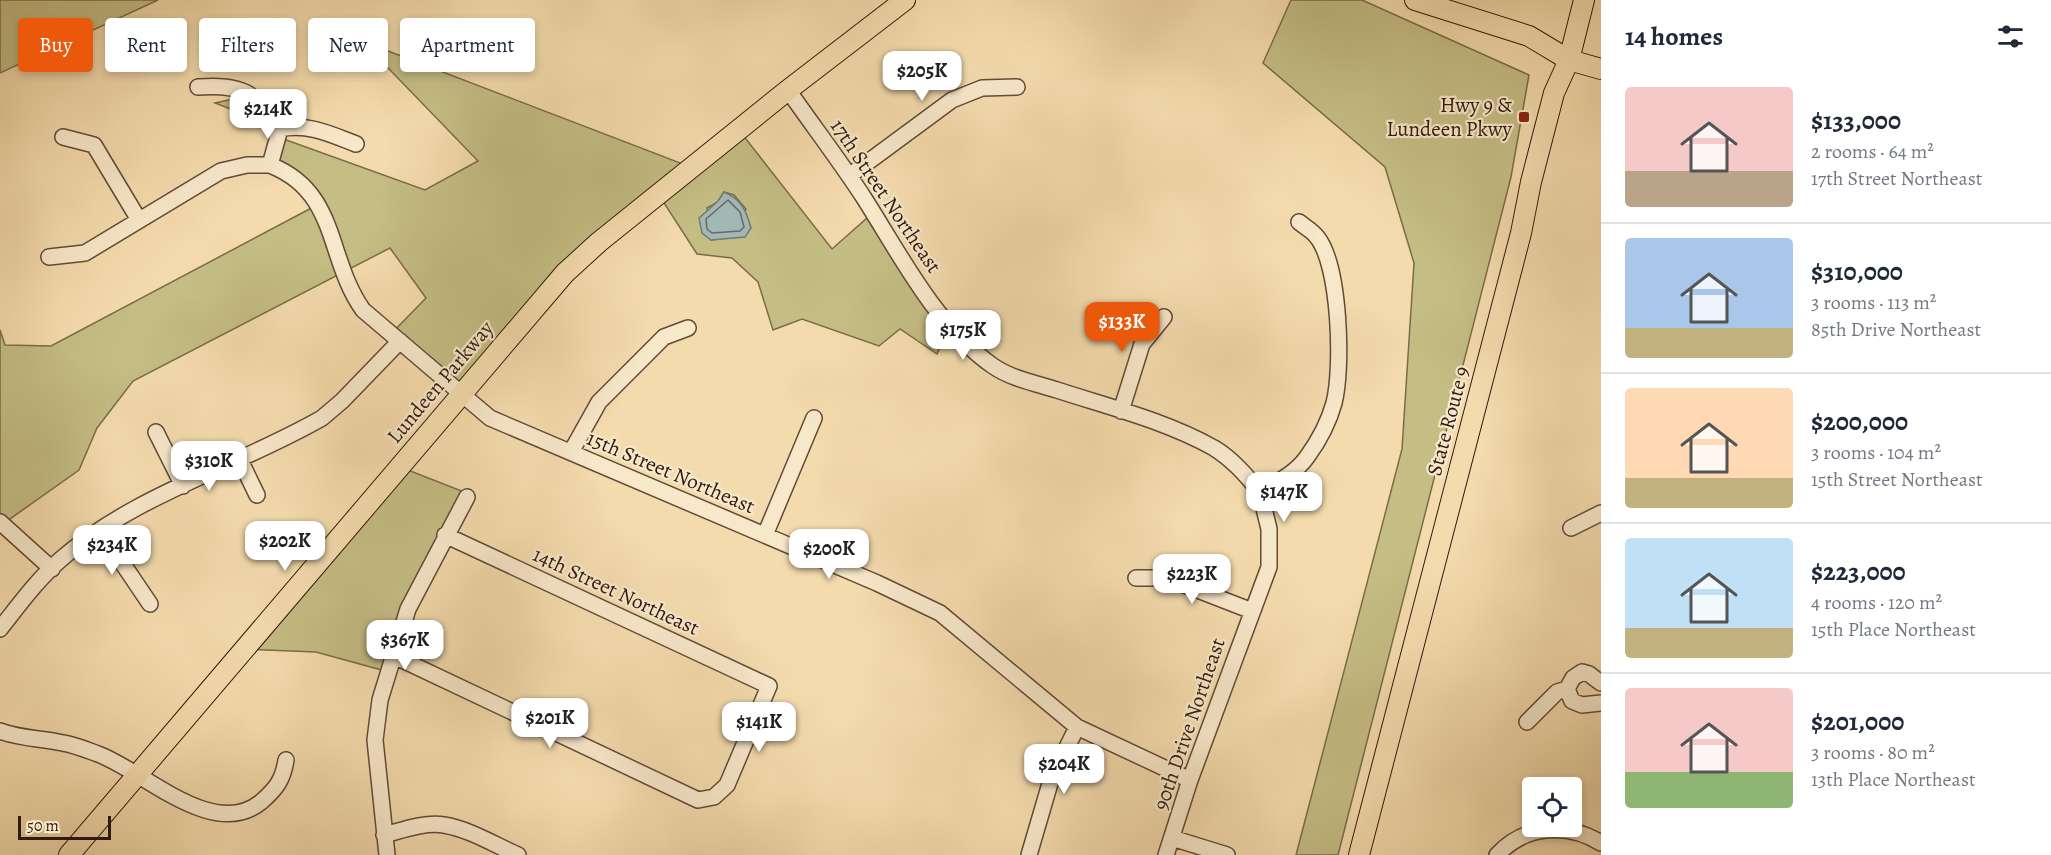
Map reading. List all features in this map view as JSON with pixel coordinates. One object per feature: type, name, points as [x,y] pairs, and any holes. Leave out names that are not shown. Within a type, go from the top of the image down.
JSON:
[{"type":"main road","name":"Lundeen Parkway","points":[[69,855],[565,273],[599,242],[788,90],[905,0]]},
{"type":"main road","points":[[1415,0],[1529,36],[1569,60],[1601,69]]},
{"type":"main road","name":"State Route 9","points":[[1359,855],[1516,254],[1554,93],[1569,60],[1584,0]]},
{"type":"street","points":[[49,257],[85,253],[221,171],[247,165],[270,165],[280,129],[265,105],[248,92],[225,85],[198,87]]},
{"type":"street","points":[[849,176],[952,100],[982,88],[1017,87]]},
{"type":"street","name":"17th Street Northeast","points":[[788,90],[849,176],[927,297],[943,317],[986,359],[1021,380],[1121,411],[1191,437],[1216,449],[1243,471],[1260,492]]},
{"type":"street","points":[[280,129],[297,125],[356,144]]},
{"type":"street","points":[[63,137],[94,145],[139,220]]},
{"type":"street","name":"15th Street Northeast","points":[[270,165],[289,173],[319,204],[351,292],[363,310],[490,418],[877,583],[940,613],[1077,727],[1190,780]]},
{"type":"street","points":[[1260,492],[1290,475],[1307,458],[1320,437],[1334,404],[1340,339],[1328,261],[1318,237],[1299,222]]},
{"type":"street","points":[[1121,411],[1142,344],[1164,317]]},
{"type":"street","points":[[571,452],[599,402],[664,337],[688,328]]},
{"type":"street","points":[[0,629],[52,569],[100,531],[183,486],[240,460],[322,417],[342,401],[399,341]]},
{"type":"street","points":[[765,536],[814,418]]},
{"type":"street","points":[[156,432],[183,486]]},
{"type":"street","points":[[240,460],[257,495]]},
{"type":"street","name":"90th Drive Northeast","points":[[1166,855],[1190,780],[1269,567],[1269,529],[1260,492]]},
{"type":"street","points":[[387,855],[375,740],[380,700],[408,609],[467,497]]},
{"type":"street","points":[[1571,528],[1601,513]]},
{"type":"street","points":[[0,522],[52,569]]},
{"type":"street","points":[[100,531],[150,604]]},
{"type":"street","name":"14th Street Northeast","points":[[392,655],[698,801],[714,797],[727,785],[770,686],[445,536]]},
{"type":"street","points":[[1136,578],[1167,578],[1252,611]]},
{"type":"street","points":[[1527,722],[1557,692],[1567,689],[1573,678],[1582,672],[1601,683]]},
{"type":"street","points":[[1567,689],[1572,701],[1582,705],[1601,703]]},
{"type":"street","points":[[1029,855],[1051,780],[1077,727]]},
{"type":"street","points":[[0,731],[22,739],[64,743],[101,755],[138,773],[205,812],[233,814],[254,807],[275,789],[283,777],[286,760]]},
{"type":"street","points":[[384,835],[420,826],[444,825],[470,833],[518,855]]},
{"type":"street","points":[[1497,855],[1522,837],[1542,830],[1563,829],[1586,834],[1601,843]]},
{"type":"street","points":[[1172,838],[1227,855]]},
{"type":"shaded area","points":[[0,0],[158,0],[119,18],[105,18],[105,24],[93,30],[93,18],[18,18],[18,65],[0,73]]},
{"type":"shaded area","points":[[1291,0],[1362,0],[1529,75],[1511,177],[1338,855],[1296,855],[1402,449],[1414,263],[1385,167],[1263,63]]},
{"type":"shaded area","points":[[388,51],[400,56],[400,72],[443,72],[693,168],[739,130],[832,249],[875,211],[949,327],[937,354],[900,329],[879,346],[802,319],[773,330],[758,282],[732,258],[697,254],[659,195],[599,242],[461,394],[391,334],[426,298],[390,248],[133,381],[97,428],[79,470],[0,526],[0,330],[5,345],[51,346],[319,204],[270,165],[278,137],[425,190],[478,161],[388,68]],"holes":[[[724,192],[734,195],[746,209],[727,238],[711,240],[707,208],[718,202]]]},
{"type":"shaded area","points":[[233,99],[252,108],[261,121],[215,103]]},
{"type":"shaded area","points":[[400,467],[472,495],[445,535],[389,672],[316,652],[244,649]]},
{"type":"water","points":[[724,192],[735,198],[742,206],[751,228],[745,237],[711,240],[702,233],[699,218],[718,201]]},
{"type":"place","name":"Hwy 9 & Lundeen Pkwy","points":[[1524,117]]}]
